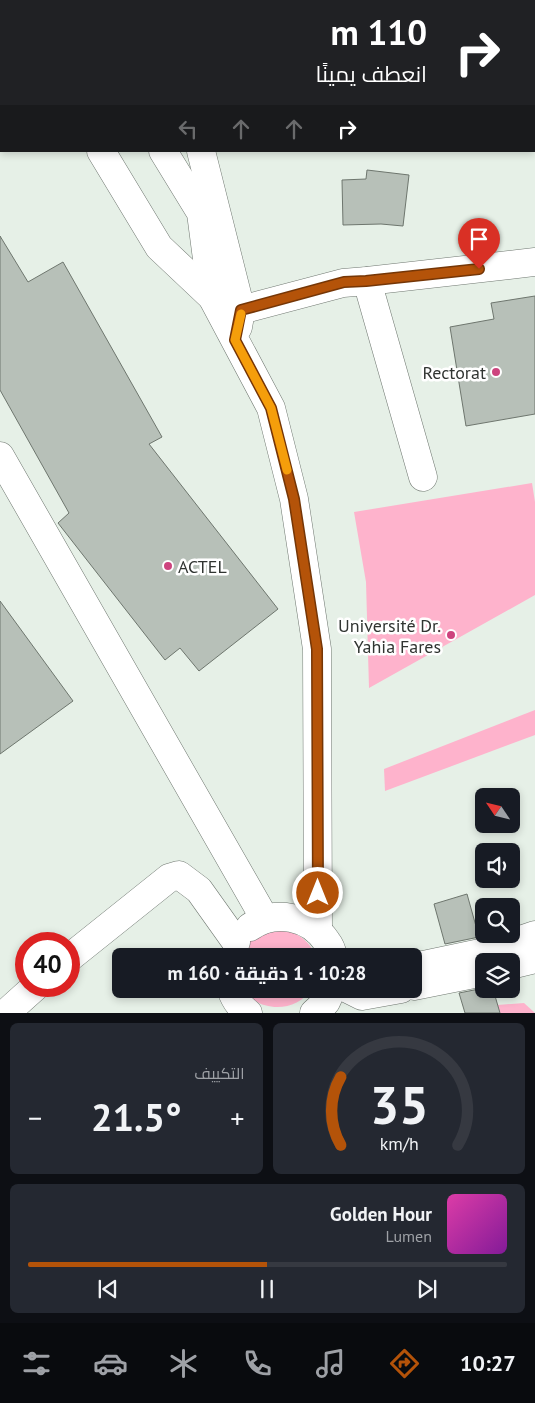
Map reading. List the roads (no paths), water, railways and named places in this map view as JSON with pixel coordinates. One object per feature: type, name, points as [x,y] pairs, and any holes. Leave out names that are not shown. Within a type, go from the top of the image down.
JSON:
[{"type":"street","points":[[102,152],[159,247],[212,297],[271,408],[294,499],[317,649],[318,931]]},
{"type":"street","points":[[164,152],[201,213],[212,297]]},
{"type":"street","points":[[201,152],[241,310],[235,340]]},
{"type":"street","points":[[241,310],[344,282],[535,262]]},
{"type":"street","points":[[366,281],[423,478]]},
{"type":"street","points":[[0,456],[265,919]]},
{"type":"street","points":[[80,949],[169,878],[179,875],[199,890],[231,948]]},
{"type":"street","points":[[233,948],[243,932],[254,924],[279,916],[293,917],[307,923],[318,931],[330,948]]},
{"type":"street","points":[[422,965],[485,952],[535,935]]},
{"type":"street","points":[[520,963],[535,959]]},
{"type":"street","points":[[422,984],[475,974]]},
{"type":"street","points":[[6,1013],[24,997]]},
{"type":"street","points":[[328,1001],[348,998]]},
{"type":"place","name":"Rectorat","points":[[496,372]]},
{"type":"place","name":"ACTEL","points":[[168,566]]},
{"type":"place","name":"Université Dr. Yahia Fares","points":[[451,635]]}]
